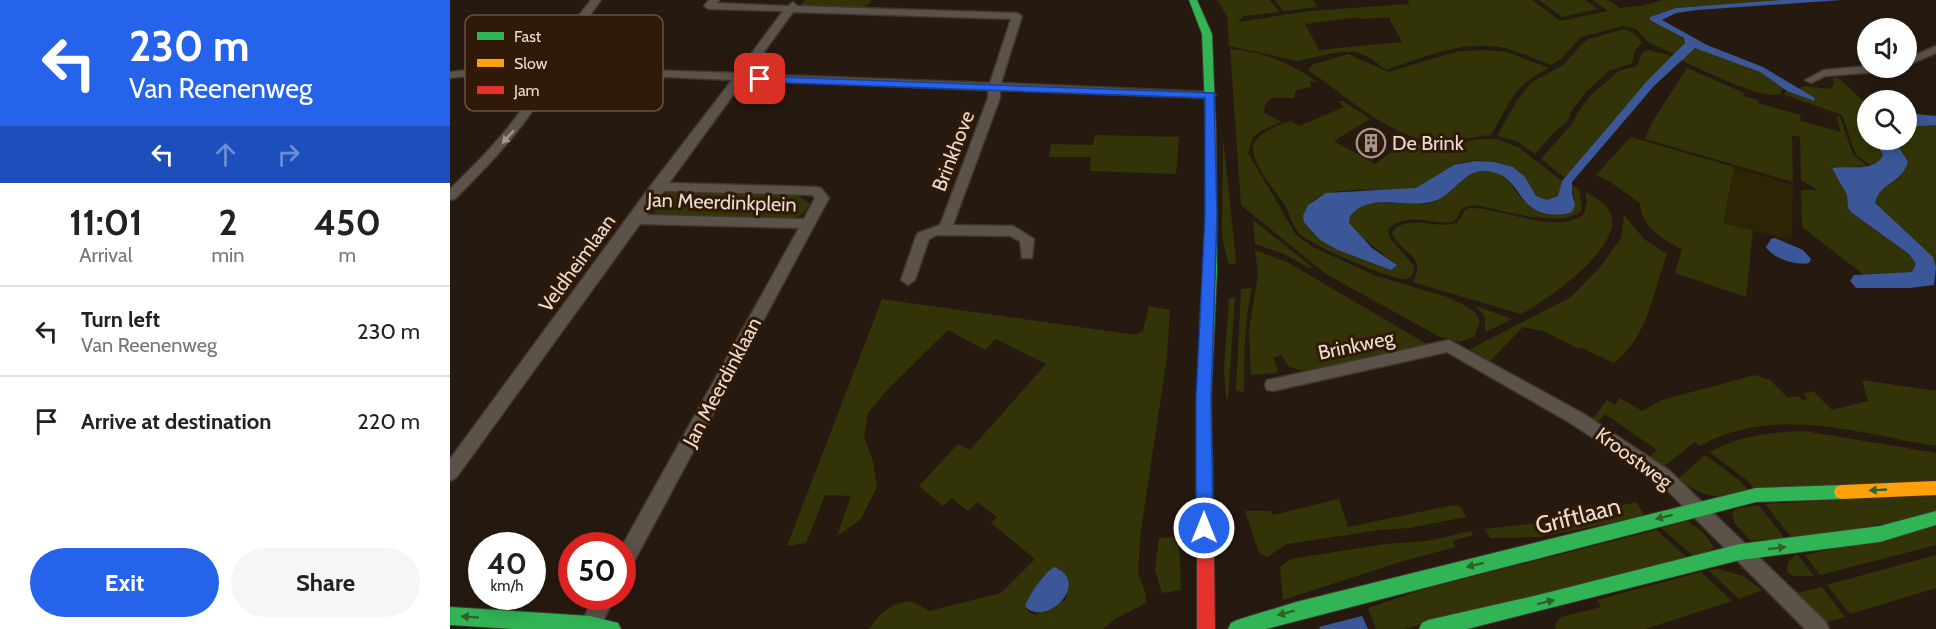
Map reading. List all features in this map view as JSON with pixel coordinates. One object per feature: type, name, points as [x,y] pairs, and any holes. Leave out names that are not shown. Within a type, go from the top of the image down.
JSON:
[{"type":"street","points":[[584,15],[596,0]]},
{"type":"street","points":[[714,0],[709,6],[869,10],[875,0]]},
{"type":"street","name":"Veldheimlaan","points":[[450,473],[657,187],[797,0]]},
{"type":"street","points":[[1193,0],[1207,34],[1210,95],[1211,271],[1204,399],[1206,629]]},
{"type":"street","name":"Brinkhove","points":[[869,10],[1017,15],[994,87],[994,98],[945,229]]},
{"type":"street","points":[[1917,58],[1936,49]]},
{"type":"street","points":[[1811,80],[1824,73],[1857,70]]},
{"type":"street","points":[[450,75],[465,73]]},
{"type":"street","points":[[663,74],[1210,95]]},
{"type":"street","points":[[450,196],[513,131],[528,111]]},
{"type":"street","name":"Jan Meerdinkplein","points":[[657,187],[816,191],[822,198]]},
{"type":"street","name":"Jan Meerdinklaan","points":[[636,539],[822,198]]},
{"type":"street","name":"Jan Meerdinkplein","points":[[635,219],[807,224]]},
{"type":"street","points":[[908,280],[923,236],[934,231],[945,229],[1013,231],[1027,239],[1027,255]]},
{"type":"street","name":"Brinkweg","points":[[1272,385],[1449,346]]},
{"type":"street","name":"Kroostweg","points":[[1449,346],[1620,445],[1664,476],[1819,629]]},
{"type":"street","name":"Griftlaan","points":[[1237,629],[1296,611],[1756,495],[1936,488]]},
{"type":"street","points":[[1428,629],[1534,605],[1740,552],[1880,534],[1936,518]]},
{"type":"street","points":[[589,627],[598,610]]},
{"type":"street","points":[[450,616],[612,629]]},
{"type":"shaded area","points":[[805,0],[871,0],[861,9],[800,7]]},
{"type":"shaded area","points":[[1217,0],[1270,0],[1279,12],[1243,16],[1238,22],[1310,11],[1409,4],[1408,0],[1532,0],[1560,21],[1608,11],[1593,0],[1608,0],[1620,8],[1641,6],[1663,0],[1781,0],[1676,8],[1650,17],[1684,38],[1685,43],[1674,54],[1648,42],[1636,29],[1623,26],[1581,37],[1562,58],[1551,65],[1512,50],[1470,46],[1427,56],[1386,70],[1371,58],[1356,52],[1339,52],[1298,61],[1229,46],[1227,16]],"holes":[[[1359,17],[1361,19],[1391,17],[1389,18],[1402,42],[1319,50],[1305,24]]]},
{"type":"shaded area","points":[[1275,0],[1313,0],[1317,7],[1283,11]]},
{"type":"shaded area","points":[[1539,0],[1585,0],[1598,9],[1562,17]]},
{"type":"shaded area","points":[[1624,29],[1635,34],[1642,43],[1635,50],[1632,63],[1609,71],[1585,93],[1572,110],[1567,122],[1554,132],[1535,154],[1517,141],[1497,136],[1518,99],[1531,83],[1563,65],[1589,39]]},
{"type":"shaded area","points":[[1692,48],[1699,48],[1760,72],[1784,89],[1781,90],[1781,94],[1806,104],[1780,94],[1771,95],[1745,88],[1680,60]]},
{"type":"shaded area","points":[[1230,49],[1254,52],[1276,59],[1318,83],[1310,81],[1311,87],[1296,90],[1294,98],[1278,97],[1267,102],[1264,113],[1282,122],[1253,137],[1248,153],[1296,235],[1313,247],[1376,276],[1447,297],[1466,306],[1476,313],[1480,322],[1474,337],[1459,342],[1438,336],[1326,274],[1241,205]]},
{"type":"shaded area","points":[[1648,50],[1672,56],[1623,109],[1565,178],[1541,159],[1572,124],[1591,95],[1619,71],[1637,66],[1642,53]]},
{"type":"shaded area","points":[[1459,51],[1507,52],[1549,68],[1519,89],[1491,135],[1454,141],[1423,140],[1388,126],[1308,70],[1312,65],[1348,54],[1388,72]]},
{"type":"shaded area","points":[[1687,68],[1744,93],[1744,96],[1758,100],[1758,103],[1800,115],[1801,121],[1841,132],[1836,115],[1840,117],[1853,154],[1867,166],[1833,168],[1847,195],[1848,208],[1858,218],[1909,254],[1916,264],[1913,272],[1863,274],[1802,227],[1801,190],[1818,190],[1801,180],[1800,137],[1792,135],[1793,182],[1645,139],[1651,124]]},
{"type":"shaded area","points":[[1837,77],[1857,95],[1857,150],[1880,150],[1883,155],[1871,166],[1856,155],[1842,115],[1783,94],[1787,91],[1814,101],[1815,98],[1797,89],[1805,86],[1829,89],[1834,85],[1833,78]]},
{"type":"shaded area","points":[[1338,101],[1343,101],[1370,119],[1334,141],[1375,164],[1400,146],[1412,142],[1445,146],[1478,139],[1496,139],[1518,147],[1562,181],[1558,196],[1547,200],[1535,195],[1528,183],[1513,174],[1486,162],[1471,161],[1453,167],[1429,182],[1411,189],[1329,193],[1308,205],[1338,250],[1376,264],[1397,265],[1354,229],[1349,223],[1351,213],[1359,207],[1370,204],[1431,203],[1476,172],[1499,174],[1511,184],[1527,204],[1537,210],[1554,214],[1566,214],[1575,200],[1571,185],[1579,189],[1582,209],[1574,215],[1547,218],[1531,217],[1474,205],[1463,208],[1456,219],[1450,222],[1406,220],[1397,223],[1388,229],[1389,237],[1414,266],[1413,274],[1405,279],[1384,274],[1351,261],[1319,246],[1297,231],[1285,205],[1256,162],[1253,145],[1260,136],[1275,127],[1291,121],[1299,126],[1344,107]]},
{"type":"shaded area","points":[[1936,125],[1936,268],[1872,204],[1873,191],[1904,157],[1900,150],[1917,150],[1917,126]]},
{"type":"shaded area","points":[[1095,135],[1179,137],[1176,174],[1090,171],[1091,157],[1049,157],[1051,144],[1093,145]]},
{"type":"shaded area","points":[[1223,137],[1235,264],[1228,264],[1222,236]]},
{"type":"shaded area","points":[[1631,137],[1734,167],[1724,223],[1753,230],[1746,297],[1675,273],[1682,249],[1654,231],[1644,219],[1640,203],[1609,181],[1596,175]]},
{"type":"shaded area","points":[[670,192],[798,196],[810,204],[803,214],[792,219],[651,217],[664,195]]},
{"type":"shaded area","points":[[1585,192],[1596,198],[1610,212],[1612,226],[1606,240],[1581,271],[1548,297],[1521,314],[1413,282],[1417,273],[1415,260],[1392,234],[1396,227],[1404,224],[1457,223],[1465,210],[1470,208],[1544,222],[1572,220],[1584,214],[1587,201]]},
{"type":"shaded area","points":[[1624,215],[1644,239],[1667,254],[1642,327],[1626,352],[1614,363],[1543,331],[1523,327],[1490,361],[1470,349],[1571,297],[1601,266],[1621,238]]},
{"type":"shaded area","points":[[1253,220],[1312,267],[1309,268],[1284,254],[1255,244]]},
{"type":"shaded area","points":[[1255,250],[1287,262],[1425,343],[1420,347],[1304,371],[1289,367],[1281,355],[1273,358],[1278,370],[1276,373],[1251,375],[1249,330],[1258,274]]},
{"type":"shaded area","points":[[1252,288],[1244,353],[1244,392],[1236,391],[1241,289]]},
{"type":"shaded area","points":[[1229,298],[1235,298],[1228,398],[1226,398],[1224,369]]},
{"type":"shaded area","points":[[882,299],[1136,335],[1143,331],[1149,306],[1170,310],[1167,357],[1141,530],[1138,572],[1146,603],[1117,618],[1103,629],[869,629],[882,614],[899,603],[912,602],[929,611],[1001,593],[1035,559],[991,523],[997,517],[977,502],[968,511],[952,498],[943,506],[919,486],[958,444],[970,450],[1046,364],[996,339],[985,350],[948,330],[887,390],[868,413],[864,436],[873,462],[877,487],[860,520],[837,536],[851,496],[825,495],[806,543],[787,546]],"holes":[[[1058,569],[1068,583],[1065,600],[1035,615],[1029,612],[1025,606],[1034,589]]]},
{"type":"shaded area","points":[[1476,306],[1512,319],[1485,332],[1485,317]]},
{"type":"shaded area","points":[[1755,375],[1770,380],[1788,398],[1798,396],[1803,400],[1808,399],[1803,394],[1813,391],[1832,410],[1868,401],[1862,380],[1936,391],[1936,446],[1847,430],[1786,424],[1728,433],[1700,446],[1695,442],[1662,468],[1649,458],[1657,450],[1605,414],[1597,423],[1588,417],[1593,418],[1607,400],[1615,405],[1620,398],[1642,411],[1662,400]]},
{"type":"shaded area","points":[[1804,431],[1936,453],[1936,483],[1757,493],[1747,480],[1709,452],[1731,442],[1755,436]]},
{"type":"shaded area","points":[[1705,455],[1740,481],[1752,494],[1713,496],[1697,491],[1678,479]]},
{"type":"shaded area","points":[[1936,494],[1936,511],[1908,520],[1792,538],[1765,504]]},
{"type":"shaded area","points":[[1339,499],[1348,527],[1454,505],[1461,507],[1466,517],[1409,528],[1379,530],[1287,544],[1267,557],[1259,553],[1245,511],[1271,511],[1273,515]]},
{"type":"shaded area","points":[[1636,502],[1645,516],[1540,537],[1490,538],[1485,529],[1558,521]]},
{"type":"shaded area","points":[[1759,505],[1785,539],[1750,540],[1735,524],[1732,513],[1736,509]]},
{"type":"shaded area","points":[[1687,521],[1703,532],[1714,547],[1698,560],[1661,528]]},
{"type":"shaded area","points":[[1936,525],[1936,545],[1820,575],[1805,555]]},
{"type":"shaded area","points":[[1656,530],[1691,561],[1403,629],[1376,629],[1368,608],[1425,589]]},
{"type":"shaded area","points":[[1471,531],[1473,535],[1453,541],[1455,547],[1400,562],[1283,600],[1280,567],[1291,559],[1385,544],[1427,541]]},
{"type":"shaded area","points":[[1179,536],[1181,590],[1162,593],[1155,570],[1159,538]]},
{"type":"shaded area","points":[[1797,554],[1814,576],[1794,576],[1787,572],[1788,563]]},
{"type":"shaded area","points":[[1936,555],[1936,588],[1850,614],[1827,585]]},
{"type":"shaded area","points":[[1719,569],[1743,576],[1762,590],[1739,599],[1708,570]]},
{"type":"shaded area","points":[[1701,572],[1732,601],[1645,629],[1555,629],[1561,617],[1601,607],[1597,600]]},
{"type":"shaded area","points":[[1822,587],[1845,617],[1824,623],[1797,593]]},
{"type":"sand","points":[[1734,167],[1793,185],[1792,240],[1723,223]]},
{"type":"water","points":[[1781,0],[1841,0],[1697,10],[1676,13],[1662,20],[1707,45],[1763,67],[1815,98],[1814,101],[1787,91],[1760,72],[1695,48],[1654,86],[1572,182],[1575,205],[1572,212],[1555,215],[1538,211],[1524,200],[1508,180],[1501,175],[1484,171],[1470,175],[1441,198],[1430,202],[1418,204],[1381,202],[1359,208],[1350,216],[1349,223],[1372,248],[1397,265],[1391,270],[1338,250],[1320,240],[1304,222],[1303,216],[1308,205],[1326,193],[1416,188],[1454,165],[1475,161],[1494,162],[1513,167],[1525,177],[1536,196],[1547,200],[1558,196],[1562,181],[1647,81],[1685,43],[1684,38],[1650,20],[1650,17],[1676,8]]},
{"type":"water","points":[[1917,114],[1936,116],[1936,125],[1917,126]]},
{"type":"water","points":[[1880,150],[1900,150],[1908,162],[1901,175],[1881,191],[1875,203],[1933,257],[1936,268],[1934,285],[1909,288],[1856,288],[1850,281],[1854,275],[1912,272],[1916,264],[1909,254],[1852,213],[1848,208],[1847,195],[1832,168],[1868,166],[1879,161],[1883,155]]},
{"type":"water","points":[[1775,238],[1803,250],[1811,259],[1809,263],[1792,262],[1774,255],[1766,247],[1771,239]]},
{"type":"water","points":[[1054,567],[1065,574],[1069,583],[1067,592],[1053,608],[1043,612],[1033,612],[1025,606],[1033,591]]},
{"type":"water","points":[[1362,616],[1368,629],[1320,629],[1319,627]]},
{"type":"traffic: fast","points":[[1193,0],[1207,34],[1211,134],[1211,271],[1204,399],[1205,491]]},
{"type":"traffic: fast","points":[[1237,629],[1296,611],[1756,495],[1842,492]]},
{"type":"traffic: fast","points":[[1428,629],[1534,605],[1740,552],[1880,534],[1936,518]]},
{"type":"traffic: fast","points":[[450,616],[590,625],[612,629]]},
{"type":"traffic: slow","points":[[1842,492],[1936,488]]},
{"type":"traffic: jam","points":[[1205,491],[1206,629]]},
{"type":"place","name":"De Brink","points":[[1371,143]]},
{"type":"route","points":[[760,79],[1210,95],[1211,271],[1204,399],[1204,528]]}]
